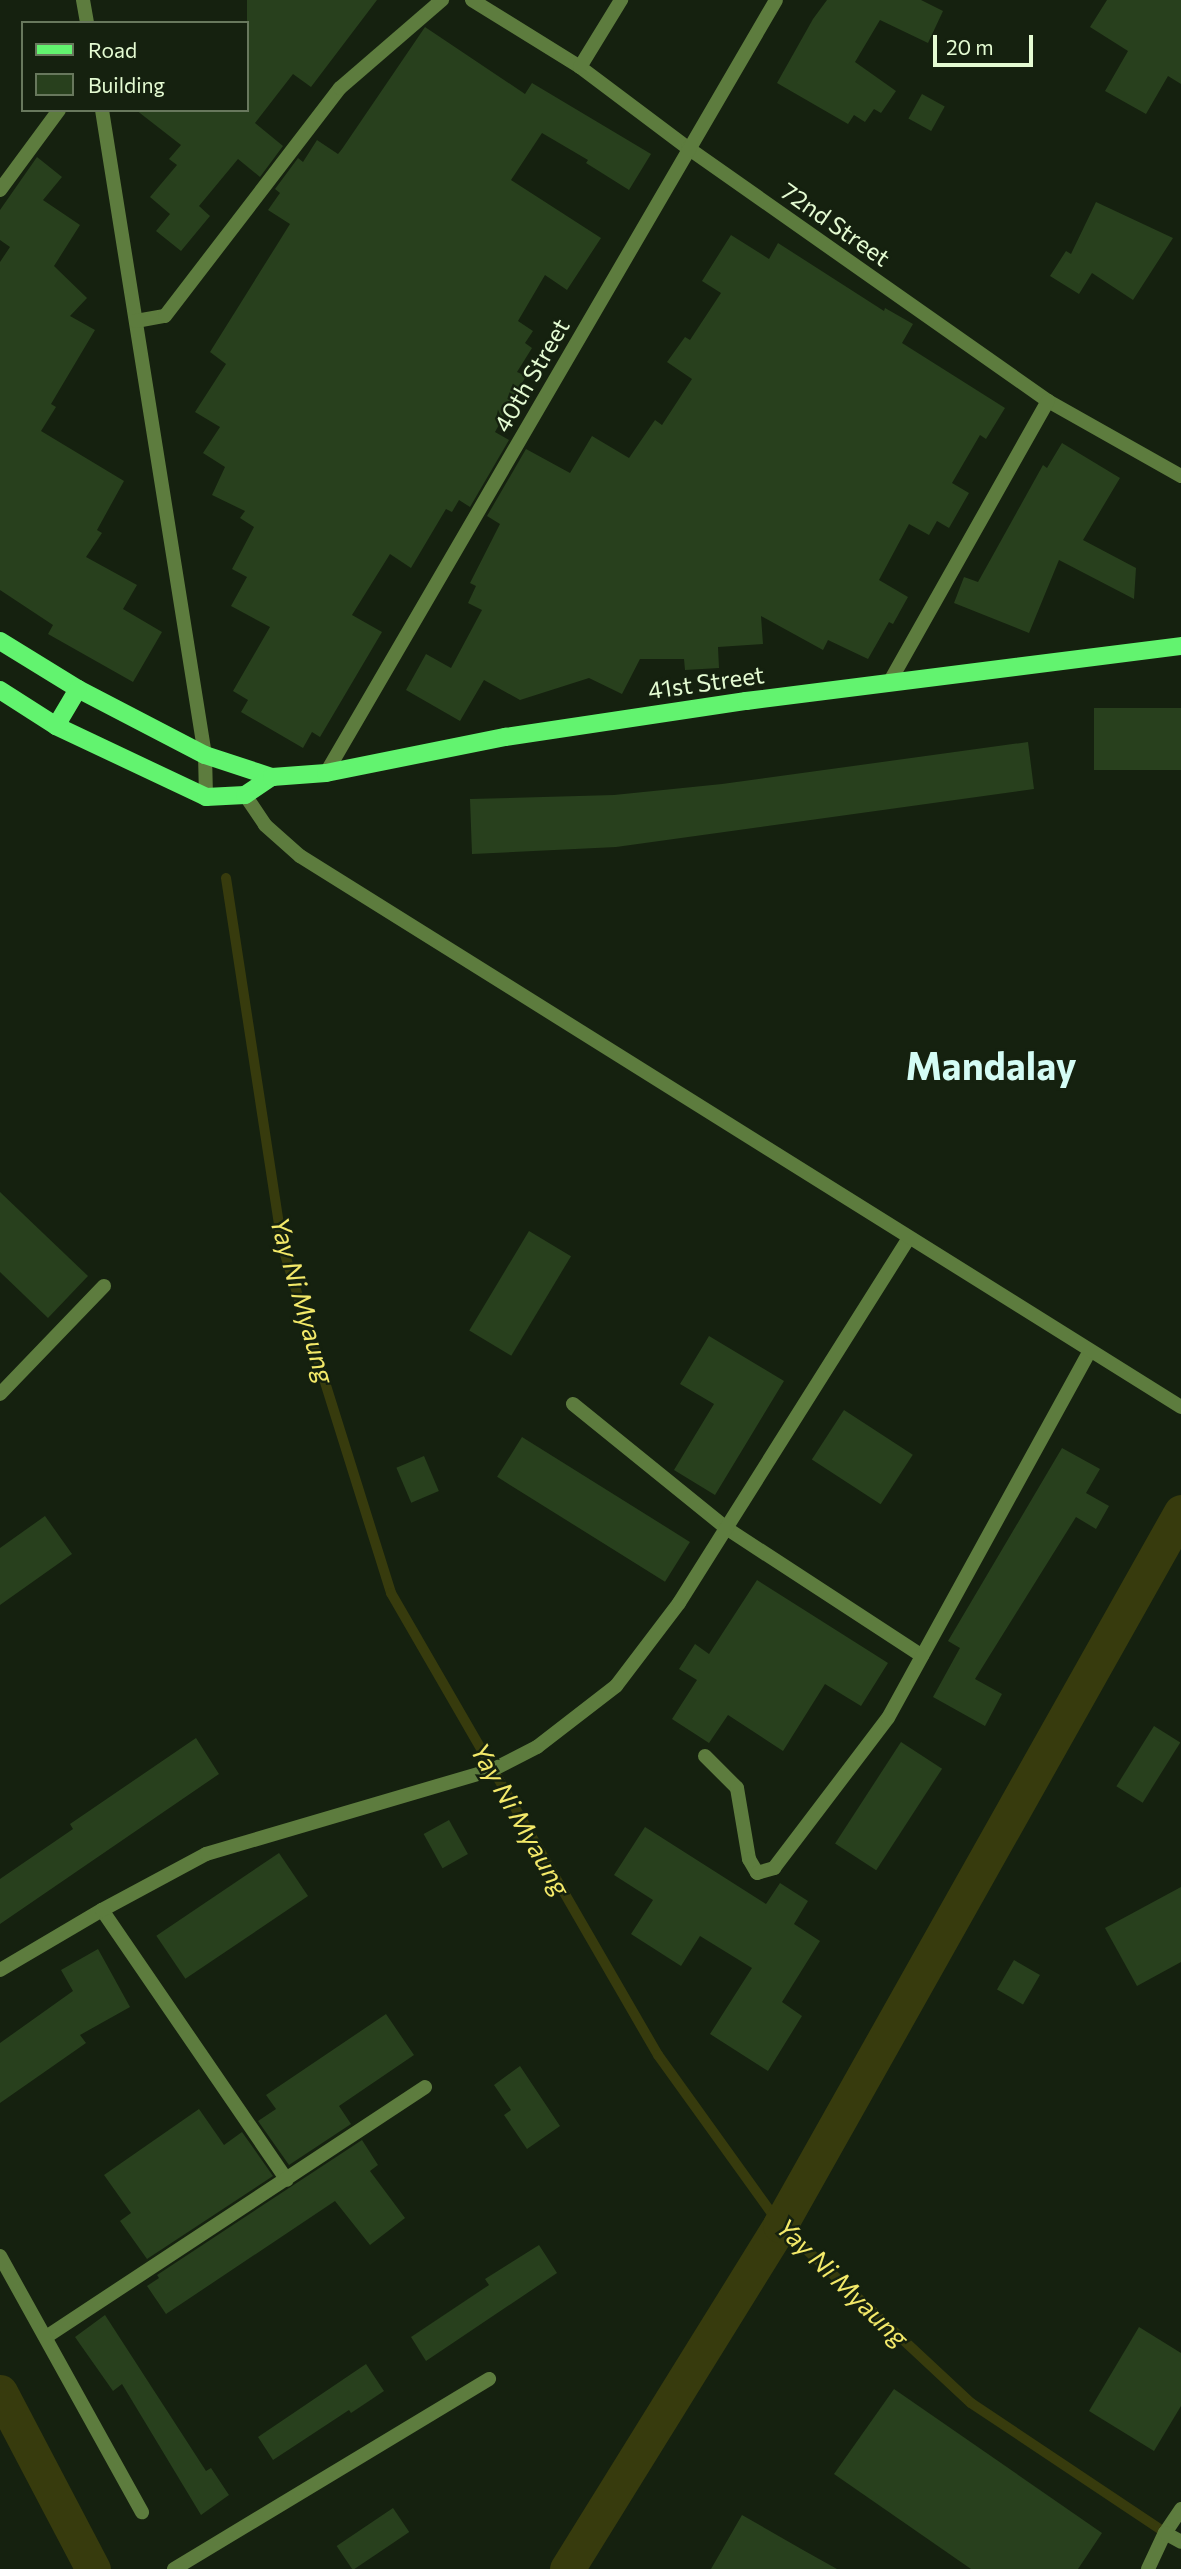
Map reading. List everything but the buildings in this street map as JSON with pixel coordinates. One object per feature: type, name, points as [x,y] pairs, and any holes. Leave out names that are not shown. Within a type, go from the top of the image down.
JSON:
[{"type":"main road","points":[[0,641],[78,690],[205,755],[272,777]]},
{"type":"main road","name":"41st Street","points":[[245,795],[272,777],[326,773],[505,737],[746,701],[1181,646]]},
{"type":"main road","points":[[0,690],[56,726],[206,797],[245,795]]},
{"type":"main road","points":[[56,726],[78,690]]},
{"type":"street","points":[[83,0],[87,21]]},
{"type":"street","points":[[136,321],[165,316],[340,88],[442,0]]},
{"type":"street","name":"72nd Street","points":[[472,0],[580,67],[688,148],[1048,401],[1181,476]]},
{"type":"street","points":[[580,67],[621,0]]},
{"type":"street","name":"40th Street","points":[[326,773],[776,0]]},
{"type":"street","points":[[0,190],[58,112]]},
{"type":"street","points":[[102,112],[205,755],[206,797]]},
{"type":"street","points":[[889,683],[1048,401]]},
{"type":"street","points":[[245,795],[265,825],[300,856],[908,1239],[1181,1407]]},
{"type":"street","points":[[0,1970],[102,1910],[206,1854],[492,1770],[537,1747],[616,1686],[678,1603],[908,1239]]},
{"type":"street","points":[[0,1394],[104,1286]]},
{"type":"street","points":[[705,1756],[737,1788],[749,1859],[757,1873],[774,1868],[888,1718],[1090,1351]]},
{"type":"street","points":[[573,1404],[726,1528],[922,1656]]},
{"type":"street","points":[[102,1910],[287,2180]]},
{"type":"street","points":[[46,2337],[425,2087]]},
{"type":"street","points":[[0,2256],[142,2512]]},
{"type":"street","points":[[174,2569],[489,2379]]},
{"type":"street","points":[[1148,2569],[1165,2533],[1181,2509]]},
{"type":"street","points":[[1165,2533],[1181,2542]]},
{"type":"waterway","name":"Yay Ni Myaung","points":[[226,878],[282,1245],[391,1593],[658,2055],[780,2225],[971,2403],[1169,2535]]},
{"type":"waterway","points":[[567,2569],[780,2225],[1181,1512]]},
{"type":"waterway","points":[[0,2392],[93,2569]]},
{"type":"district","name":"Mandalay","points":[[991,1065]]}]
